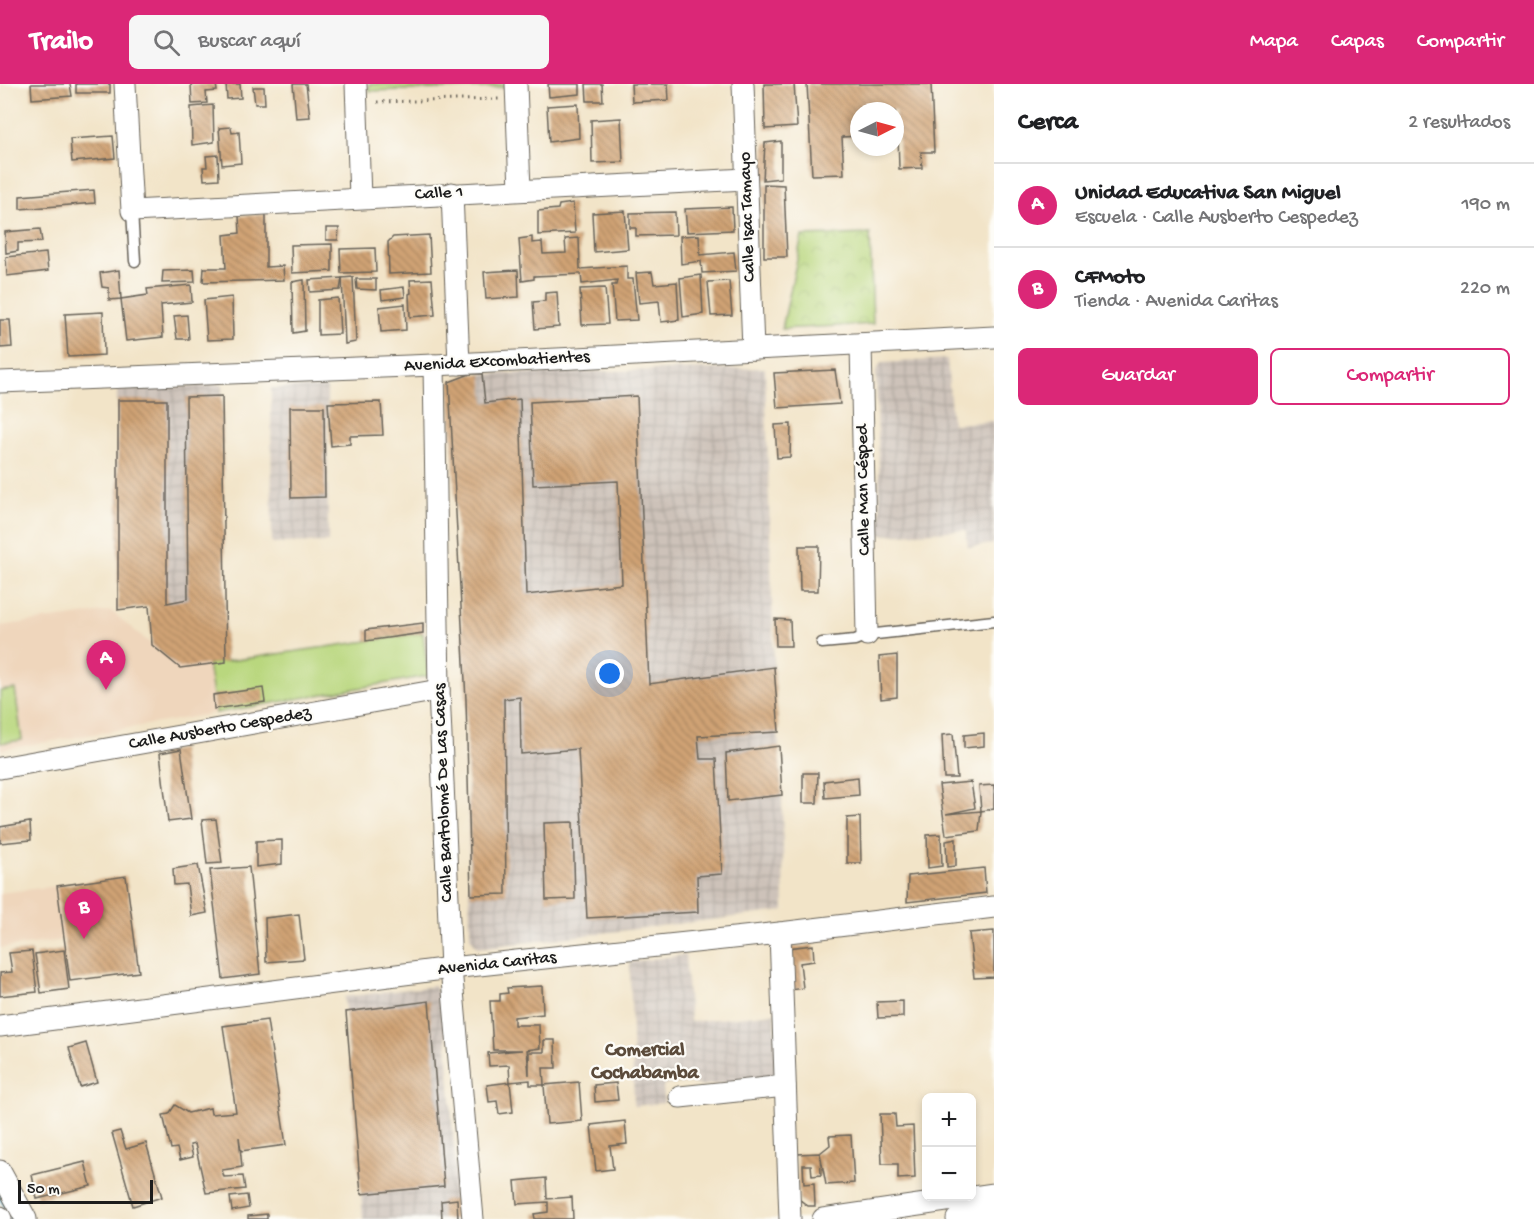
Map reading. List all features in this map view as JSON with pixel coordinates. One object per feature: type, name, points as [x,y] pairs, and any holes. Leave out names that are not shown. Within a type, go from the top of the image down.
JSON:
[{"type":"street","points":[[125,84],[132,211]]},
{"type":"street","name":"Calle Isac Tamayo","points":[[743,84],[753,349]]},
{"type":"street","points":[[517,91],[520,190]]},
{"type":"street","points":[[356,93],[360,198]]},
{"type":"street","name":"Calle 1","points":[[132,211],[746,179]]},
{"type":"street","points":[[452,193],[459,364]]},
{"type":"street","name":"Avenida Excombatientes","points":[[0,382],[459,364],[994,337]]},
{"type":"street","name":"Calle Man Césped","points":[[861,344],[867,635]]},
{"type":"street","name":"Calle Bartolomé De Las Casas","points":[[434,365],[439,690],[451,968],[473,1219]]},
{"type":"street","name":"Calle Ausberto Cespedez","points":[[0,768],[439,690]]},
{"type":"street","name":"Avenida Caritas","points":[[0,1026],[451,968],[780,933],[994,906]]},
{"type":"street","points":[[780,933],[790,1219]]},
{"type":"street","points":[[680,1097],[785,1086]]},
{"type":"street","points":[[0,1171],[26,1219]]},
{"type":"street","points":[[824,1219],[994,1194]]},
{"type":"street","points":[[957,1219],[994,1213]]},
{"type":"lane","points":[[132,211],[135,261]]},
{"type":"lane","points":[[822,643],[855,640],[867,635],[994,621]]},
{"type":"path","points":[[356,93],[517,91]]},
{"type":"shaded area","points":[[947,359],[952,424],[994,421],[994,544],[968,547],[966,530],[881,535],[876,371],[881,363]]},
{"type":"shaded area","points":[[765,368],[774,667],[782,795],[784,911],[478,948],[470,937],[466,700],[449,382],[470,374]]},
{"type":"shaded area","points":[[222,384],[226,662],[180,668],[152,645],[149,606],[118,610],[117,390]]},
{"type":"shaded area","points":[[327,387],[328,542],[272,543],[271,388]]},
{"type":"shaded area","points":[[111,611],[180,668],[208,664],[216,713],[0,750],[0,626]]},
{"type":"shaded area","points":[[57,886],[65,940],[0,948],[0,893]]},
{"type":"shaded area","points":[[685,955],[690,1022],[775,1013],[778,1078],[699,1086],[690,1083],[663,1085],[664,1103],[634,1106],[630,962]]},
{"type":"shaded area","points":[[434,986],[444,1001],[459,1219],[363,1219],[344,997]]},
{"type":"green space","points":[[369,84],[511,84],[511,87],[369,91]]},
{"type":"green space","points":[[870,234],[873,324],[782,329],[802,236]]},
{"type":"green space","points":[[423,633],[428,676],[216,713],[208,664]]},
{"type":"green space","points":[[15,689],[22,740],[0,743],[0,691]]},
{"type":"building","points":[[31,84],[70,84],[72,96],[32,99]]},
{"type":"building","points":[[76,84],[110,84],[110,93],[76,93]]},
{"type":"building","points":[[191,84],[216,84],[217,91],[206,92],[207,103],[192,104]]},
{"type":"building","points":[[226,84],[240,84],[241,98],[227,99]]},
{"type":"building","points":[[293,84],[306,84],[310,117],[296,118]]},
{"type":"building","points":[[548,84],[580,84],[580,94],[549,97]]},
{"type":"building","points":[[586,84],[602,84],[603,101],[587,101]]},
{"type":"building","points":[[631,84],[668,84],[669,100],[632,102]]},
{"type":"building","points":[[764,84],[794,84],[797,127],[765,129]]},
{"type":"building","points":[[807,84],[931,84],[934,152],[921,152],[922,168],[899,169],[899,156],[904,156],[904,102],[850,102],[850,137],[842,137],[844,174],[812,175]]},
{"type":"building","points":[[253,87],[264,87],[265,104],[255,104]]},
{"type":"building","points":[[578,104],[579,138],[549,142],[547,106]]},
{"type":"building","points":[[213,105],[214,142],[192,145],[191,107]]},
{"type":"building","points":[[621,118],[623,162],[592,163],[591,120]]},
{"type":"building","points":[[231,127],[232,133],[239,132],[241,163],[222,165],[219,128]]},
{"type":"building","points":[[113,136],[115,158],[72,162],[70,139]]},
{"type":"building","points":[[781,141],[781,178],[763,180],[765,143]]},
{"type":"building","points":[[218,155],[219,179],[204,180],[203,167],[207,167],[206,156]]},
{"type":"building","points":[[764,184],[784,185],[787,257],[764,257]]},
{"type":"building","points":[[94,190],[95,203],[20,209],[20,196]]},
{"type":"building","points":[[573,203],[575,233],[538,235],[538,211],[558,209],[559,205]]},
{"type":"building","points":[[732,207],[733,230],[687,232],[685,209]]},
{"type":"building","points":[[625,211],[628,249],[594,252],[592,213]]},
{"type":"building","points":[[675,212],[676,235],[636,236],[636,228],[630,228],[630,213]]},
{"type":"building","points":[[266,214],[266,267],[283,266],[284,280],[203,282],[204,268],[226,268],[224,235],[240,233],[239,216]]},
{"type":"building","points":[[326,228],[339,228],[338,240],[326,240]]},
{"type":"building","points":[[40,229],[42,242],[18,243],[18,251],[6,253],[5,232]]},
{"type":"building","points":[[429,235],[431,272],[389,274],[388,242],[393,237]]},
{"type":"building","points":[[699,235],[700,255],[734,252],[736,271],[702,273],[701,261],[681,264],[680,236]]},
{"type":"building","points":[[532,237],[532,243],[542,242],[543,254],[566,253],[565,239],[579,238],[580,269],[627,266],[627,279],[633,279],[637,320],[615,321],[612,285],[616,285],[617,280],[582,284],[581,274],[534,276],[534,279],[522,281],[519,239]]},
{"type":"building","points":[[332,244],[332,271],[292,273],[291,245]]},
{"type":"building","points":[[375,248],[376,272],[341,273],[340,249]]},
{"type":"building","points":[[46,253],[48,271],[7,276],[6,257]]},
{"type":"building","points":[[119,270],[121,299],[109,300],[109,288],[102,287],[100,273]]},
{"type":"building","points":[[194,270],[195,282],[162,283],[163,271]]},
{"type":"building","points":[[518,270],[519,297],[486,299],[484,272]]},
{"type":"building","points":[[652,272],[654,284],[677,282],[679,320],[661,322],[659,301],[639,303],[636,273]]},
{"type":"building","points":[[701,275],[703,314],[683,317],[680,278]]},
{"type":"building","points":[[353,277],[356,342],[345,344],[342,278]]},
{"type":"building","points":[[342,278],[340,290],[310,292],[309,280]]},
{"type":"building","points":[[356,279],[376,279],[376,290],[357,289]]},
{"type":"building","points":[[432,279],[435,315],[410,317],[410,280]]},
{"type":"building","points":[[304,280],[305,331],[293,333],[292,282]]},
{"type":"building","points":[[729,281],[732,315],[711,316],[708,282]]},
{"type":"building","points":[[191,285],[192,302],[161,305],[163,337],[126,341],[121,299],[148,295],[147,289]]},
{"type":"building","points":[[404,287],[405,297],[382,300],[381,290]]},
{"type":"building","points":[[605,288],[608,324],[582,325],[580,289]]},
{"type":"building","points":[[557,292],[559,327],[535,329],[533,302],[545,301],[545,293]]},
{"type":"building","points":[[232,297],[233,339],[207,340],[204,300]]},
{"type":"building","points":[[338,298],[340,334],[318,335],[318,300]]},
{"type":"building","points":[[405,304],[406,330],[381,332],[379,307]]},
{"type":"building","points":[[103,312],[104,355],[68,357],[65,314]]},
{"type":"building","points":[[187,315],[189,339],[177,339],[174,316]]},
{"type":"building","points":[[0,320],[10,320],[12,347],[0,348]]},
{"type":"building","points":[[835,370],[840,404],[777,408],[774,373]]},
{"type":"building","points":[[470,374],[482,374],[485,403],[520,399],[526,595],[622,584],[618,481],[533,485],[530,402],[637,396],[649,684],[774,667],[779,732],[698,736],[700,759],[716,759],[722,874],[697,876],[698,912],[587,918],[578,749],[521,754],[520,697],[504,699],[506,894],[471,895],[466,700],[449,382]]},
{"type":"building","points":[[222,396],[226,662],[180,668],[152,645],[149,606],[118,610],[118,400],[167,400],[167,603],[188,599],[186,397]]},
{"type":"building","points":[[381,402],[383,435],[350,436],[350,444],[331,446],[328,403]]},
{"type":"building","points":[[290,407],[324,407],[325,497],[291,498]]},
{"type":"building","points":[[791,424],[790,457],[777,458],[775,425]]},
{"type":"building","points":[[799,546],[819,546],[818,591],[800,591]]},
{"type":"building","points":[[775,619],[790,620],[791,646],[776,646]]},
{"type":"building","points":[[423,623],[423,633],[366,641],[366,630]]},
{"type":"building","points":[[897,655],[897,697],[881,699],[879,657]]},
{"type":"building","points":[[263,688],[265,702],[214,709],[213,695]]},
{"type":"building","points":[[984,733],[984,746],[964,748],[964,735]]},
{"type":"building","points":[[953,734],[957,778],[944,778],[942,735]]},
{"type":"building","points":[[779,746],[782,795],[728,801],[726,753]]},
{"type":"building","points":[[181,749],[191,819],[168,822],[160,753]]},
{"type":"building","points":[[803,773],[818,773],[817,803],[803,803]]},
{"type":"building","points":[[858,777],[859,795],[825,798],[824,781]]},
{"type":"building","points":[[971,782],[975,808],[946,814],[981,811],[979,831],[946,835],[939,785]]},
{"type":"building","points":[[994,785],[994,809],[981,811],[979,786]]},
{"type":"building","points":[[860,817],[861,863],[847,863],[847,818]]},
{"type":"building","points":[[216,819],[222,863],[207,864],[202,820]]},
{"type":"building","points":[[30,822],[31,840],[0,843],[0,827]]},
{"type":"building","points":[[573,822],[575,899],[546,900],[544,823]]},
{"type":"building","points":[[941,834],[942,866],[928,868],[927,835]]},
{"type":"building","points":[[956,839],[956,866],[947,867],[946,841]]},
{"type":"building","points":[[282,840],[282,864],[256,867],[256,841]]},
{"type":"building","points":[[198,865],[207,913],[191,916],[187,884],[174,885],[173,869]]},
{"type":"building","points":[[249,867],[260,974],[223,979],[210,870]]},
{"type":"building","points":[[984,868],[986,893],[907,902],[908,876]]},
{"type":"building","points":[[126,876],[139,972],[70,981],[57,886]]},
{"type":"building","points":[[299,914],[304,959],[266,962],[265,918]]},
{"type":"building","points":[[994,931],[994,977],[974,978],[969,933]]},
{"type":"building","points":[[813,945],[814,961],[800,963],[803,988],[791,990],[787,948]]},
{"type":"building","points":[[64,950],[69,989],[41,993],[35,954]]},
{"type":"building","points":[[32,951],[37,992],[0,996],[0,973],[12,972],[9,953]]},
{"type":"building","points":[[542,986],[543,1014],[514,1017],[514,1025],[539,1025],[540,1048],[527,1050],[529,1075],[529,1052],[544,1052],[544,1040],[555,1040],[556,1068],[543,1068],[544,1085],[530,1085],[530,1080],[510,1082],[509,1065],[489,1066],[488,1053],[522,1050],[493,1050],[490,1001],[500,1001],[500,994],[508,993],[507,988]]},
{"type":"building","points":[[429,1001],[444,1186],[361,1194],[346,1012]]},
{"type":"building","points":[[903,1001],[903,1017],[878,1018],[877,1002]]},
{"type":"building","points":[[267,1020],[286,1145],[241,1151],[239,1137],[242,1167],[222,1170],[224,1177],[243,1176],[245,1189],[206,1193],[195,1144],[190,1145],[193,1157],[180,1160],[177,1148],[171,1149],[163,1115],[169,1114],[175,1105],[188,1113],[210,1108],[211,1114],[236,1112],[223,1026]]},
{"type":"building","points":[[86,1043],[97,1082],[80,1087],[69,1048]]},
{"type":"building","points":[[510,1082],[513,1112],[499,1114],[497,1101],[489,1102],[487,1085]]},
{"type":"building","points":[[579,1082],[582,1121],[547,1124],[544,1085]]},
{"type":"building","points":[[616,1083],[618,1100],[595,1102],[594,1085]]},
{"type":"building","points":[[880,1114],[895,1114],[896,1127],[913,1126],[915,1178],[898,1179],[898,1164],[882,1164]]},
{"type":"building","points":[[625,1121],[627,1144],[610,1146],[613,1169],[596,1171],[591,1125]]},
{"type":"building","points":[[120,1131],[126,1149],[146,1143],[162,1197],[133,1206],[112,1133]]},
{"type":"building","points":[[851,1135],[854,1183],[826,1185],[820,1153],[830,1145],[829,1136]]},
{"type":"building","points":[[820,1153],[821,1175],[812,1176],[811,1165],[803,1165],[804,1184],[814,1183],[815,1206],[808,1206],[799,1199],[797,1154]]},
{"type":"building","points":[[85,1162],[91,1186],[37,1199],[32,1175]]},
{"type":"building","points":[[546,1178],[547,1199],[572,1197],[573,1219],[535,1219],[534,1214],[548,1212],[548,1202],[517,1204],[515,1181]]},
{"type":"building","points":[[247,1195],[249,1208],[232,1211],[230,1197]]},
{"type":"building","points":[[457,1199],[458,1219],[442,1219],[441,1201]]},
{"type":"building","points":[[267,1214],[267,1219],[248,1219],[248,1216]]},
{"type":"waterway","points":[[0,1195],[13,1219]]},
{"type":"place","name":"Unidad Educativa San Miguel","points":[[106,690]]},
{"type":"place","name":"CFMoto","points":[[84,939]]},
{"type":"district","name":"Comercial Cochabamba","points":[[645,1062]]}]
